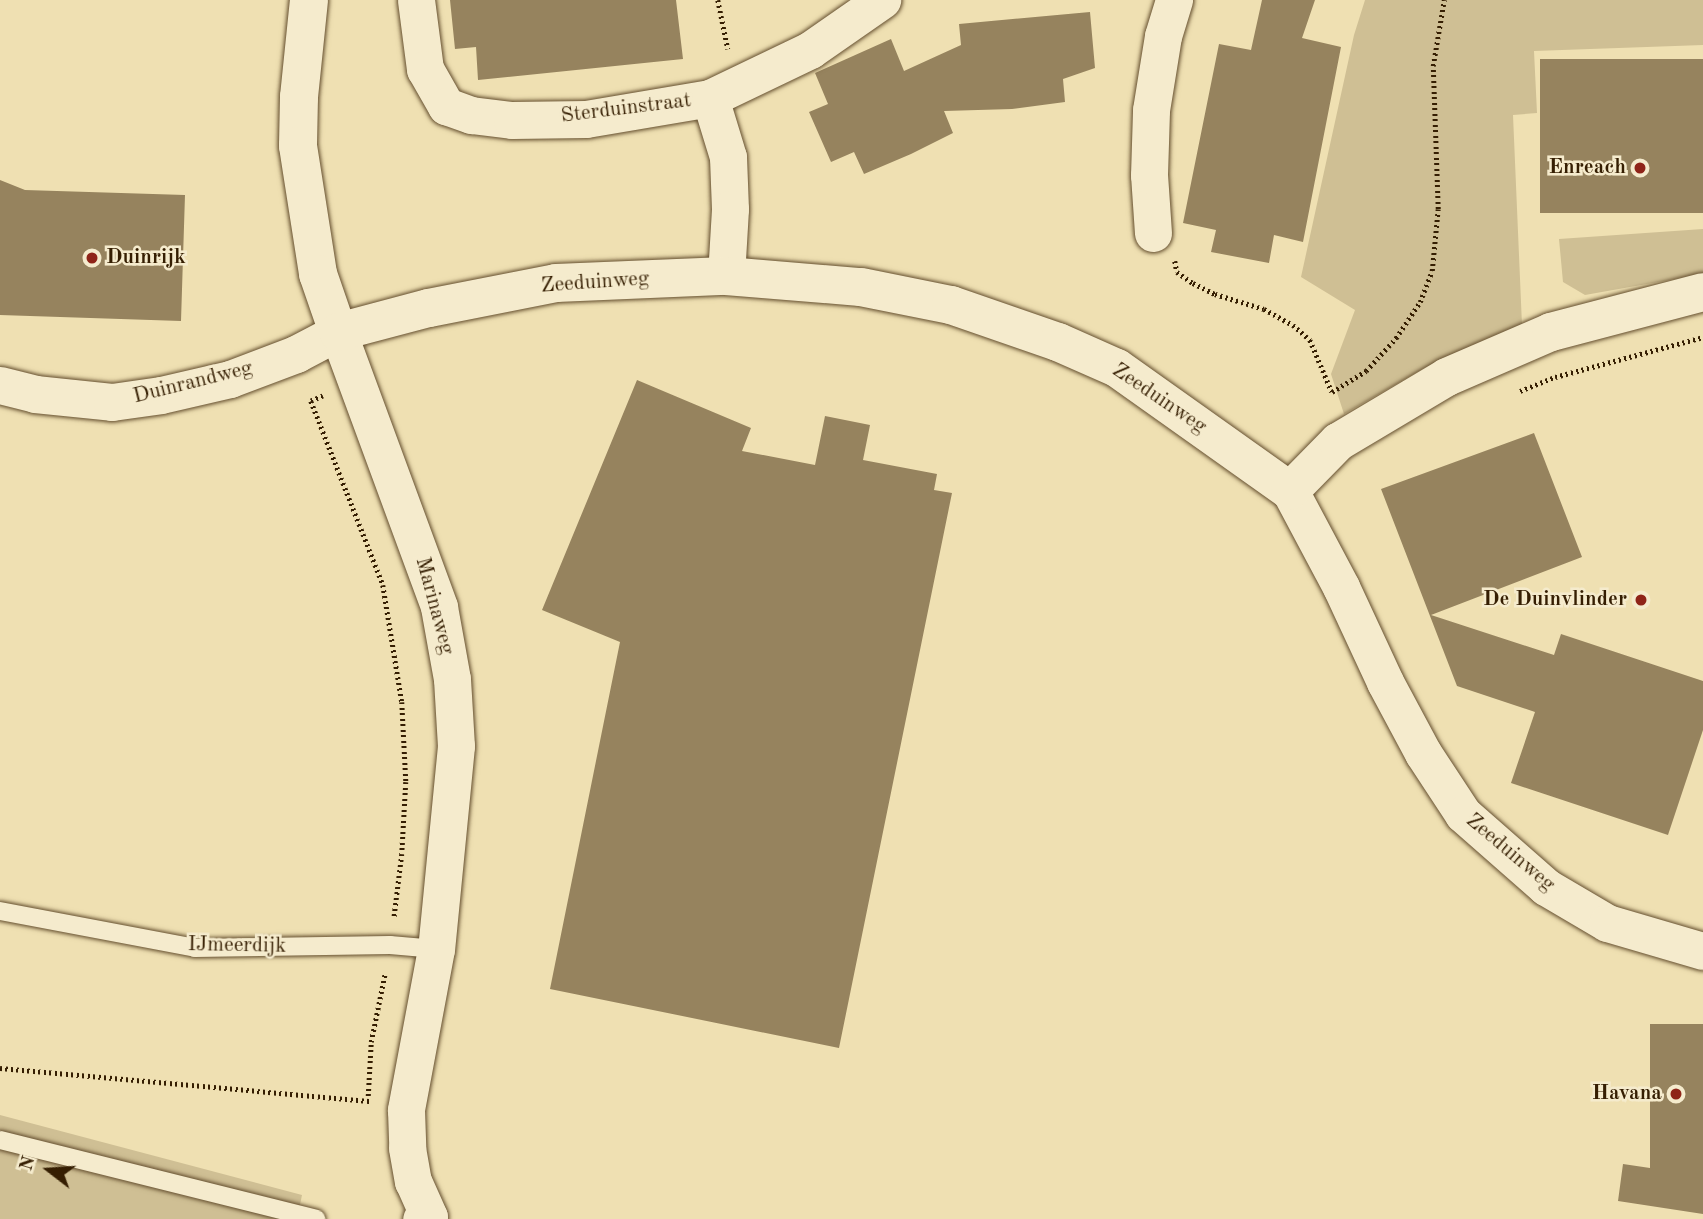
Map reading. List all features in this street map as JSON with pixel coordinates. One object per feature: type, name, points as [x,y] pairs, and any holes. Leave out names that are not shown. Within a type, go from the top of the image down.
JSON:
[{"type":"street","name":"Marinaweg","points":[[309,0],[299,97],[298,146],[318,275],[439,607],[452,679],[456,746],[436,949],[406,1110],[407,1148],[413,1181],[427,1218]]},
{"type":"street","name":"Sterduinstraat","points":[[416,0],[425,69],[446,106],[471,115],[512,120],[586,119],[722,91],[810,50],[882,0]]},
{"type":"street","points":[[1153,233],[1149,175],[1151,110],[1163,36],[1174,0]]},
{"type":"street","name":"Sterduinstraat","points":[[722,91],[729,157],[730,209],[726,276]]},
{"type":"street","name":"Zeeduinweg","points":[[338,332],[429,307],[556,283],[726,276],[874,290],[951,305],[1058,342],[1116,368],[1290,491],[1341,587],[1416,741],[1463,814],[1546,887],[1607,923],[1703,951]]},
{"type":"street","points":[[1290,491],[1338,442],[1447,377],[1551,332],[1703,292]]},
{"type":"street","name":"Duinrandweg","points":[[0,385],[35,394],[112,402],[162,396],[230,379],[296,354],[338,332]]},
{"type":"lane","name":"IJmeerdijk","points":[[0,911],[194,948],[390,945],[436,949]]},
{"type":"lane","points":[[0,1140],[316,1219]]},
{"type":"path","points":[[718,0],[722,91]]},
{"type":"path","points":[[1332,392],[1366,371],[1396,338],[1420,302],[1432,271],[1438,209],[1433,66],[1444,0]]},
{"type":"path","points":[[1153,233],[1172,245],[1177,272],[1193,283],[1215,294],[1264,309],[1293,326],[1310,340],[1332,392],[1338,442]]},
{"type":"path","points":[[1517,392],[1555,377],[1703,337]]},
{"type":"path","name":"Marinaweg","points":[[311,401],[383,585],[402,702],[406,782],[402,854],[390,945],[371,1041],[367,1100]]},
{"type":"path","points":[[0,1068],[367,1100],[406,1110]]},
{"type":"shaded area","points":[[1365,0],[1703,0],[1703,45],[1534,51],[1537,113],[1513,115],[1522,325],[1424,368],[1344,414],[1331,374],[1355,310],[1301,277],[1354,35]]},
{"type":"shaded area","points":[[1703,229],[1703,274],[1585,295],[1563,282],[1559,239]]},
{"type":"shaded area","points":[[0,1115],[302,1195],[297,1219],[0,1219]]},
{"type":"building","points":[[450,0],[676,0],[683,59],[478,80],[476,47],[455,49]]},
{"type":"building","points":[[1262,0],[1315,0],[1302,38],[1341,47],[1303,242],[1274,235],[1269,263],[1211,252],[1216,230],[1183,223],[1219,44],[1251,50]]},
{"type":"building","points":[[1090,12],[1095,68],[1063,79],[1065,102],[1012,109],[944,111],[953,133],[911,154],[864,174],[854,152],[831,162],[809,112],[828,104],[815,73],[891,39],[904,71],[961,45],[959,24]]},
{"type":"building","points":[[1540,59],[1703,59],[1703,213],[1540,213]]},
{"type":"building","name":"Duinrijk","points":[[0,180],[25,190],[185,195],[181,321],[0,315]]},
{"type":"building","points":[[637,380],[751,428],[742,451],[815,465],[825,416],[870,425],[863,460],[937,474],[934,490],[952,493],[839,1048],[550,989],[620,642],[542,610]]},
{"type":"building","points":[[1534,433],[1582,557],[1431,615],[1554,655],[1561,634],[1703,681],[1703,730],[1668,835],[1511,783],[1535,712],[1457,686],[1381,489]]},
{"type":"building","name":"Havana","points":[[1650,1024],[1703,1024],[1703,1214],[1618,1201],[1623,1164],[1650,1168]]},
{"type":"place","name":"Enreach","points":[[1640,168]]},
{"type":"place","name":"Duinrijk","points":[[92,258]]},
{"type":"place","name":"De Duinvlinder","points":[[1641,600]]},
{"type":"place","name":"Havana","points":[[1676,1094]]}]
